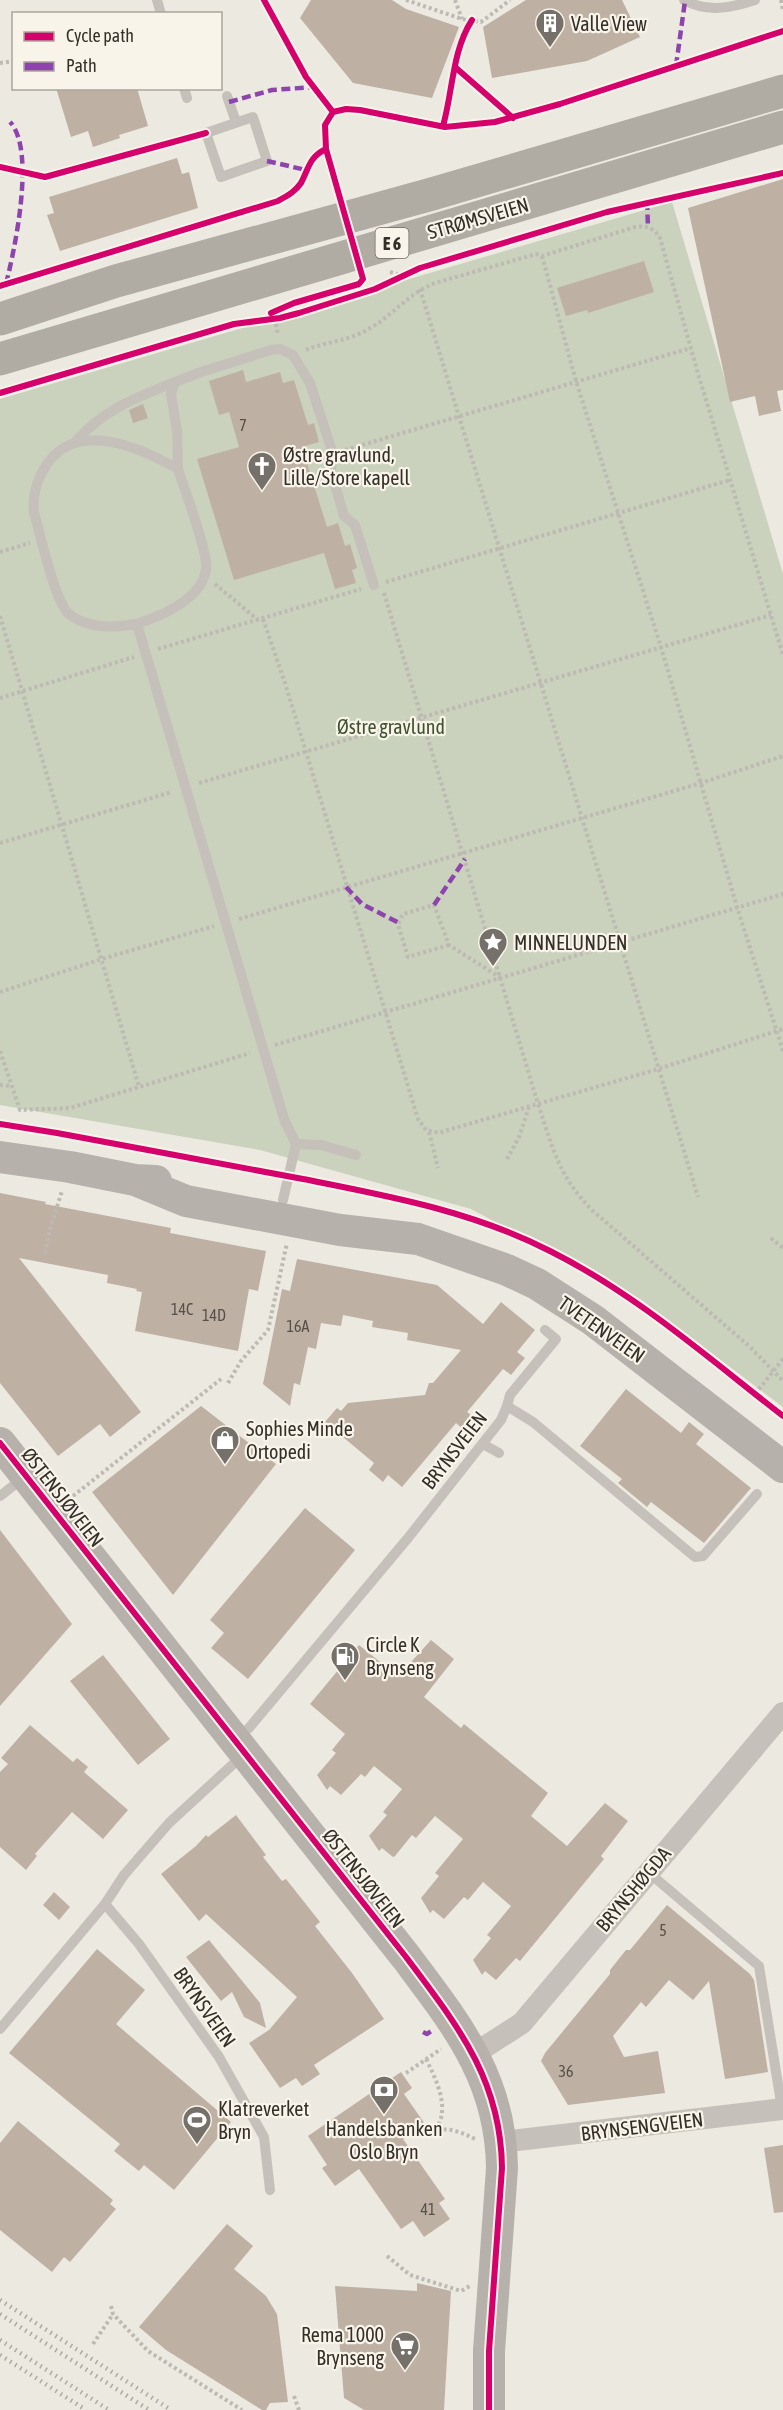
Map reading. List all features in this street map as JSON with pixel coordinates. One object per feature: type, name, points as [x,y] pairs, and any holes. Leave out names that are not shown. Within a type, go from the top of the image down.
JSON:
[{"type":"highway","name":"STRØMSVEIEN","points":[[0,319],[116,281],[432,194],[783,91]]},
{"type":"highway","name":"STRØMSVEIEN","points":[[0,358],[783,127]]},
{"type":"main road","name":"TVETENVEIEN","points":[[4,1135],[67,1177]]},
{"type":"main road","name":"TVETENVEIEN","points":[[0,1157],[67,1177],[191,1182],[285,1192],[377,1218],[418,1239],[507,1270],[566,1302],[630,1347],[777,1461]]},
{"type":"main road","name":"TVETENVEIEN","points":[[135,1180],[186,1201],[340,1230],[418,1239]]},
{"type":"main road","name":"ØSTENSJØVEIEN","points":[[0,1443],[406,1957],[455,2022],[474,2054],[494,2103],[490,2141],[502,2169],[489,2351],[489,2410]]},
{"type":"street","name":"BRYNSHØGDA","points":[[474,2054],[522,2023],[783,1713]]},
{"type":"street","name":"BRYNSENGVEIEN","points":[[490,2141],[782,2109]]},
{"type":"lane","points":[[684,0],[697,7],[710,8],[725,8],[755,0]]},
{"type":"lane","points":[[227,96],[236,122]]},
{"type":"lane","points":[[253,117],[267,161],[220,177],[206,132],[236,122],[253,117]]},
{"type":"lane","points":[[175,382],[171,394],[177,430],[178,469],[207,561],[205,577],[200,586],[186,600],[158,617],[136,624],[101,627],[67,613],[58,596],[33,501],[37,483],[52,457],[76,441],[91,424],[128,401],[175,382],[279,349],[293,355],[310,383],[333,454],[331,471],[344,516],[355,525],[374,585]]},
{"type":"lane","points":[[76,441],[101,440],[134,447],[178,469]]},
{"type":"lane","points":[[136,624],[284,1119],[296,1144],[285,1192]]},
{"type":"lane","points":[[296,1144],[321,1145],[356,1155]]},
{"type":"lane","points":[[507,1406],[510,1395],[556,1340],[545,1330]]},
{"type":"lane","name":"BRYNSVEIEN","points":[[0,2029],[105,1904],[124,1875],[240,1747],[249,1728],[385,1566],[483,1444],[501,1420],[507,1406],[541,1428],[695,1557],[703,1556],[757,1494]]},
{"type":"lane","points":[[483,1444],[499,1453]]},
{"type":"lane","points":[[0,1496],[26,1476]]},
{"type":"lane","points":[[648,1872],[759,1966],[782,2109]]},
{"type":"lane","name":"BRYNSVEIEN","points":[[105,1904],[139,1944],[219,2057],[264,2137],[270,2190]]},
{"type":"path","points":[[406,0],[462,19],[481,22],[510,0]]},
{"type":"path","points":[[455,0],[462,19]]},
{"type":"path","points":[[781,0],[783,11]]},
{"type":"path","points":[[468,27],[472,20]]},
{"type":"path","points":[[293,355],[365,332],[420,289],[536,254],[542,256],[635,227],[642,226],[653,230],[660,238],[783,655]]},
{"type":"path","points":[[542,256],[576,381],[661,647],[737,907],[783,1051]]},
{"type":"path","points":[[386,273],[406,274]]},
{"type":"path","points":[[392,282],[406,274]]},
{"type":"path","points":[[420,289],[698,1197]]},
{"type":"path","points":[[269,315],[280,318]]},
{"type":"path","points":[[333,454],[691,348]]},
{"type":"path","points":[[730,480],[381,583],[538,1104],[563,1174],[582,1200],[750,1347],[783,1381]]},
{"type":"path","points":[[0,552],[42,539]]},
{"type":"path","points":[[205,577],[261,620],[273,643],[384,1014],[418,1119],[429,1132],[438,1168]]},
{"type":"path","points":[[0,698],[374,585]]},
{"type":"path","points":[[0,843],[771,615]]},
{"type":"path","points":[[0,616],[139,1088]]},
{"type":"path","points":[[238,919],[700,783],[783,756]]},
{"type":"path","points":[[279,1044],[783,894]]},
{"type":"path","points":[[449,945],[408,957],[398,924],[403,914],[434,905],[449,945],[501,978]]},
{"type":"path","points":[[0,992],[210,927]]},
{"type":"path","points":[[429,1132],[448,1131],[658,1069],[783,1029]]},
{"type":"path","points":[[0,1051],[20,1110],[70,1107],[139,1088],[248,1053]]},
{"type":"path","points":[[0,1085],[12,1086]]},
{"type":"path","points":[[507,1159],[519,1137],[529,1107]]},
{"type":"path","points":[[4,1135],[56,1140],[285,1192]]},
{"type":"path","points":[[45,1253],[67,1177]]},
{"type":"path","points":[[771,1238],[783,1248]]},
{"type":"path","points":[[228,1383],[241,1361],[268,1329],[287,1242]]},
{"type":"path","points":[[555,1262],[599,1287],[650,1322],[783,1425]]},
{"type":"path","points":[[755,1394],[783,1359]]},
{"type":"path","points":[[68,1501],[221,1379]]},
{"type":"path","points":[[406,2073],[444,2047]]},
{"type":"path","points":[[426,2059],[437,2082],[442,2102],[441,2117],[434,2131],[427,2136]]},
{"type":"path","points":[[434,2131],[453,2130],[490,2141]]},
{"type":"path","points":[[387,2256],[410,2275],[461,2291],[476,2283]]},
{"type":"path","points":[[111,2306],[112,2314],[148,2351],[242,2410]]},
{"type":"path","points":[[93,2344],[112,2314]]},
{"type":"path","points":[[294,2396],[299,2410]]},
{"type":"green space","name":"Østre gravlund","points":[[672,202],[783,574],[783,1407],[640,1299],[471,1209],[260,1150],[0,1105],[0,399]]},
{"type":"building","points":[[311,0],[392,0],[406,9],[459,27],[432,98],[353,83],[300,18]]},
{"type":"building","name":"Valle View","points":[[526,0],[622,0],[640,37],[587,61],[492,78],[483,27]]},
{"type":"building","points":[[57,90],[138,90],[148,126],[119,135],[120,138],[93,147],[88,131],[71,137]]},
{"type":"building","points":[[177,158],[182,174],[189,172],[198,208],[60,251],[47,215],[54,213],[49,197]]},
{"type":"building","points":[[783,179],[783,390],[777,391],[781,411],[759,416],[755,396],[730,402],[688,208]]},
{"type":"building","points":[[644,261],[654,292],[588,313],[587,310],[566,316],[557,288]]},
{"type":"building","name":"Østre gravlund, Lille/Store kapell","points":[[243,370],[246,382],[280,372],[283,383],[294,380],[308,425],[314,423],[319,442],[302,447],[327,527],[338,523],[345,546],[350,544],[357,568],[352,570],[356,583],[335,589],[324,553],[234,580],[197,459],[239,447],[229,412],[219,415],[209,381]]},
{"type":"building","points":[[143,404],[148,418],[133,423],[129,410]]},
{"type":"building","points":[[0,1193],[171,1228],[170,1233],[266,1251],[258,1291],[249,1289],[238,1351],[135,1331],[142,1292],[107,1283],[108,1275],[19,1258],[141,1412],[110,1437],[100,1424],[58,1456],[0,1383]]},
{"type":"building","points":[[297,1259],[437,1285],[483,1324],[501,1302],[535,1330],[517,1352],[525,1358],[511,1375],[503,1369],[467,1412],[476,1419],[465,1431],[456,1423],[402,1487],[388,1475],[383,1482],[369,1470],[374,1463],[325,1422],[337,1408],[341,1411],[348,1403],[425,1395],[429,1383],[433,1383],[461,1350],[407,1340],[408,1333],[372,1327],[373,1321],[343,1315],[341,1326],[321,1323],[316,1349],[308,1347],[300,1385],[294,1383],[290,1406],[263,1384],[282,1289],[290,1291]]},
{"type":"building","points":[[626,1389],[681,1433],[689,1422],[704,1434],[696,1444],[751,1488],[704,1543],[651,1502],[647,1507],[618,1483],[622,1479],[580,1446]]},
{"type":"building","points":[[201,1406],[276,1464],[173,1595],[92,1492]]},
{"type":"building","points":[[305,1508],[355,1550],[248,1679],[211,1648],[224,1633],[210,1620]]},
{"type":"building","points":[[0,1530],[72,1624],[0,1706]]},
{"type":"building","points":[[431,1640],[454,1659],[424,1697],[461,1728],[464,1724],[548,1793],[531,1816],[567,1846],[605,1803],[628,1821],[601,1856],[604,1859],[520,1961],[516,1958],[496,1980],[485,1971],[482,1975],[473,1960],[491,1938],[487,1935],[511,1906],[483,1882],[468,1900],[464,1897],[444,1919],[433,1910],[430,1913],[421,1898],[439,1876],[435,1873],[463,1839],[435,1816],[416,1838],[412,1835],[395,1856],[393,1857],[382,1848],[379,1851],[369,1836],[387,1815],[383,1812],[402,1789],[374,1766],[365,1777],[361,1774],[341,1795],[330,1786],[327,1790],[317,1775],[336,1753],[332,1750],[345,1734],[310,1704],[359,1645],[395,1674],[399,1669],[402,1672]]},
{"type":"building","points":[[103,1655],[170,1739],[138,1765],[70,1681]]},
{"type":"building","points":[[30,1725],[73,1762],[77,1758],[88,1767],[84,1772],[128,1810],[103,1839],[72,1812],[35,1854],[37,1856],[26,1870],[0,1847],[0,1772],[8,1764],[1,1758]]},
{"type":"building","points":[[236,1815],[266,1855],[263,1857],[282,1881],[286,1879],[320,1922],[315,1926],[384,2019],[314,2065],[320,2074],[302,2086],[296,2078],[280,2088],[249,2043],[269,2030],[297,1997],[206,1914],[199,1921],[161,1874],[206,1835],[208,1837]]},
{"type":"building","points":[[54,1892],[70,1907],[59,1920],[43,1905]]},
{"type":"building","points":[[667,1905],[750,1974],[754,1980],[768,2072],[725,2079],[709,1981],[693,2000],[669,1980],[646,2007],[641,2002],[613,2036],[624,2057],[658,2051],[665,2093],[568,2105],[541,2061],[545,2053],[610,1974],[610,1970],[626,1950],[630,1950]]},
{"type":"building","points":[[209,1940],[260,2003],[266,2028],[244,2017],[232,1992],[221,2001],[186,1957]]},
{"type":"building","points":[[97,1949],[145,1990],[116,2024],[231,2122],[174,2190],[144,2165],[139,2171],[114,2151],[120,2144],[9,2053]]},
{"type":"building","points":[[401,2072],[412,2088],[404,2094],[425,2124],[403,2139],[445,2199],[439,2203],[450,2219],[424,2237],[413,2221],[401,2229],[359,2169],[335,2186],[322,2168],[327,2165],[308,2136]]},
{"type":"building","points":[[18,2121],[113,2200],[110,2204],[116,2209],[70,2262],[64,2257],[52,2272],[0,2230],[0,2143]]},
{"type":"building","points":[[783,2145],[783,2212],[774,2213],[764,2148]]},
{"type":"building","points":[[227,2224],[253,2246],[234,2269],[266,2296],[277,2314],[288,2402],[270,2403],[266,2410],[262,2410],[166,2350],[139,2327]]},
{"type":"building","points":[[417,2283],[451,2291],[444,2410],[364,2410],[344,2398],[335,2286],[417,2291]]},
{"type":"railway","points":[[0,2300],[171,2410]]},
{"type":"railway","points":[[0,2314],[149,2410]]},
{"type":"railway","points":[[0,2340],[109,2410]]},
{"type":"railway","points":[[0,2355],[86,2410]]},
{"type":"marked path","points":[[676,66],[685,1]]},
{"type":"marked path","points":[[229,102],[272,90],[314,87]]},
{"type":"marked path","points":[[6,284],[18,224],[23,176],[18,136],[10,122]]},
{"type":"marked path","points":[[267,161],[306,170]]},
{"type":"marked path","points":[[647,201],[648,227]]},
{"type":"marked path","points":[[434,905],[465,859]]},
{"type":"marked path","points":[[346,887],[362,904],[399,923]]},
{"type":"marked path","points":[[423,2032],[427,2034],[434,2029]]},
{"type":"cycle path","points":[[264,0],[306,77],[333,112]]},
{"type":"cycle path","points":[[443,126],[460,45],[472,20]]},
{"type":"cycle path","points":[[271,313],[294,303],[359,284],[363,279],[326,149],[325,125],[333,112],[346,109],[360,110],[445,127],[495,122],[560,104],[783,31]]},
{"type":"cycle path","points":[[455,67],[513,118]]},
{"type":"cycle path","points":[[0,167],[45,177],[206,133]]},
{"type":"cycle path","points":[[0,286],[278,201],[296,189],[313,159],[326,149]]},
{"type":"cycle path","points":[[0,393],[234,324],[299,313],[375,289],[420,268],[607,212],[783,173]]},
{"type":"cycle path","points":[[0,1124],[303,1179],[429,1206],[490,1225],[550,1251],[612,1287],[670,1328],[783,1416]]},
{"type":"cycle path","points":[[0,1443],[406,1957],[459,2030],[473,2055],[494,2107],[500,2136],[502,2168],[489,2351],[489,2410]]},
{"type":"place","name":"Valle View","points":[[550,48]]},
{"type":"place","name":"Østre gravlund, Lille/Store kapell","points":[[262,492]]},
{"type":"place","name":"MINNELUNDEN","points":[[493,968]]},
{"type":"place","name":"Sophies Minde Ortopedi","points":[[225,1466]]},
{"type":"place","name":"Circle K Brynseng","points":[[345,1682]]},
{"type":"place","name":"Handelsbanken Oslo Bryn","points":[[384,2116]]},
{"type":"place","name":"Klatreverket Bryn","points":[[197,2146]]},
{"type":"place","name":"Rema 1000 Brynseng","points":[[405,2372]]}]
